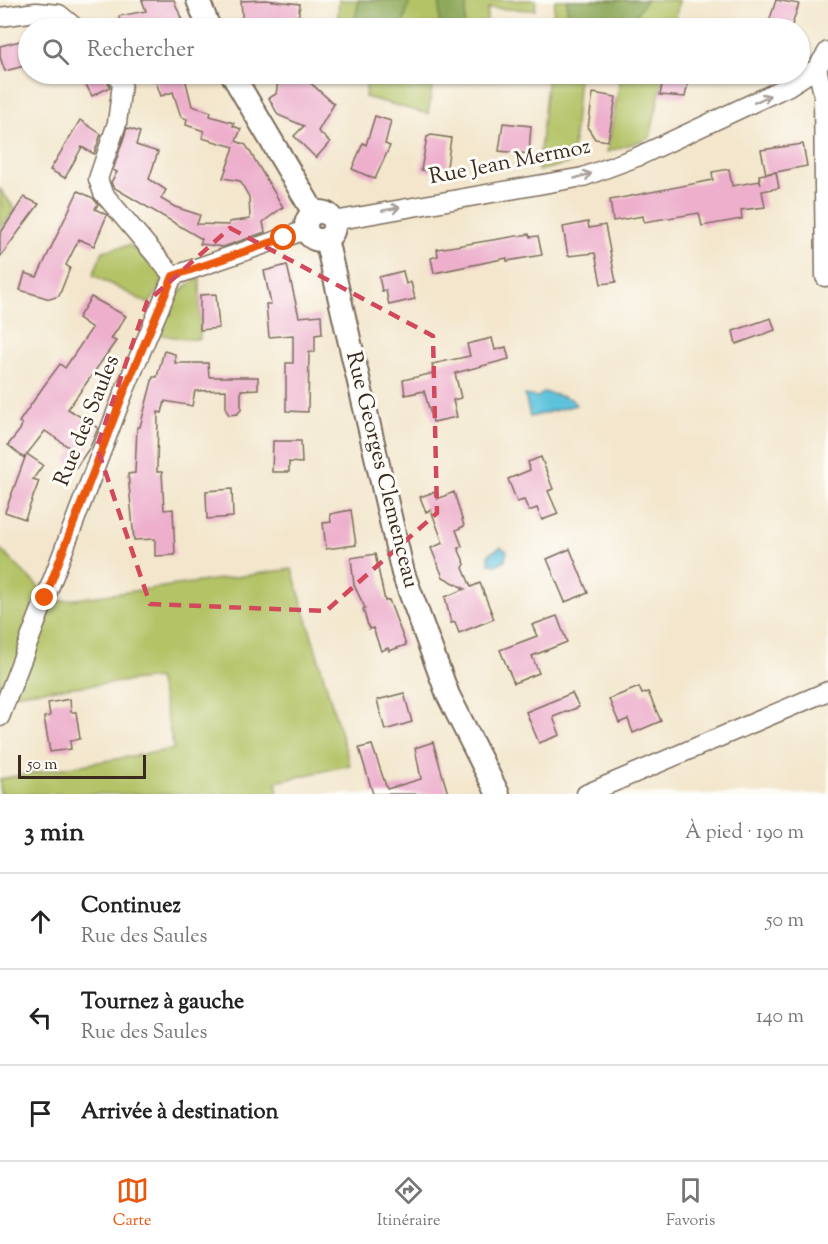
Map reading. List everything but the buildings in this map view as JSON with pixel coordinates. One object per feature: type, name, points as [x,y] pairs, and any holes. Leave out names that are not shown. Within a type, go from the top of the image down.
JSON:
[{"type":"street","points":[[198,0],[205,18]]},
{"type":"street","points":[[0,17],[36,12],[59,14],[64,18]]},
{"type":"street","name":"Rue Jean Mermoz","points":[[810,73],[818,68],[828,51]]},
{"type":"street","points":[[818,68],[823,94],[825,277],[828,276]]},
{"type":"street","points":[[122,84],[117,123],[98,179],[103,193],[173,276],[320,226]]},
{"type":"street","name":"Rue Georges Clemenceau","points":[[238,84],[320,226],[403,573],[448,695],[498,794]]},
{"type":"street","name":"Rue Jean Mermoz","points":[[320,226],[583,177],[637,158],[792,84]]},
{"type":"street","name":"Rue des Saules","points":[[0,717],[124,392],[173,276]]},
{"type":"street","points":[[586,794],[828,691]]},
{"type":"highlighted area","points":[[230,228],[433,336],[437,513],[326,611],[150,604],[97,447],[147,302]]},
{"type":"green space","points":[[339,0],[536,0],[535,10],[488,8],[487,18],[338,18]]},
{"type":"green space","points":[[359,0],[410,0],[405,18],[355,18]]},
{"type":"green space","points":[[440,0],[467,0],[465,18],[439,18]]},
{"type":"green space","points":[[555,0],[679,0],[676,18],[553,18]]},
{"type":"green space","points":[[567,0],[646,0],[634,18],[567,18]]},
{"type":"green space","points":[[367,84],[432,84],[428,114],[365,97]]},
{"type":"green space","points":[[547,84],[578,84],[573,151],[569,163],[538,171]]},
{"type":"green space","points":[[619,84],[662,84],[650,138],[607,152]]},
{"type":"green space","points":[[0,189],[15,209],[0,230]]},
{"type":"green space","points":[[130,245],[167,276],[149,304],[93,275],[103,251]]},
{"type":"green space","points":[[200,278],[200,339],[184,339],[158,334],[178,294]]},
{"type":"green space","points":[[0,549],[54,602],[292,569],[350,765],[276,782],[278,794],[0,794],[0,779],[174,749],[158,678],[0,695]]},
{"type":"water","points":[[544,392],[571,399],[576,405],[530,417],[525,395],[538,397]]},
{"type":"water","points":[[501,547],[507,551],[505,560],[496,565],[489,564],[489,554]]},
{"type":"route","points":[[45,598],[124,392],[173,276],[284,238]]}]
